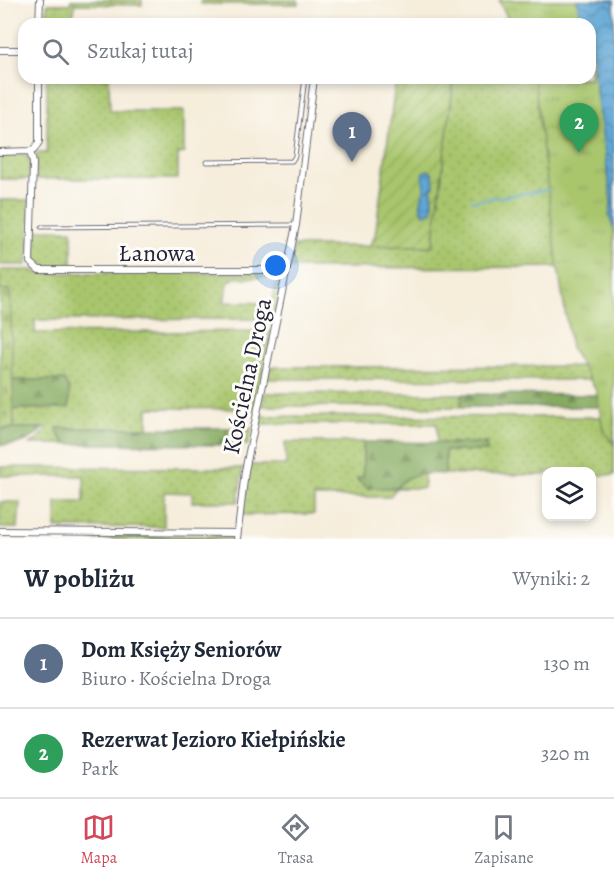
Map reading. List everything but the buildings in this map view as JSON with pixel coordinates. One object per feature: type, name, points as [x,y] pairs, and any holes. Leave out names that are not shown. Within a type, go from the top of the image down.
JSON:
[{"type":"street","points":[[39,18],[40,0]]},
{"type":"street","points":[[0,50],[18,50]]},
{"type":"street","points":[[0,152],[34,150],[39,142],[39,84]]},
{"type":"street","name":"Kościelna Droga","points":[[237,536],[245,471],[296,225],[313,84]]},
{"type":"street","name":"Łanowa","points":[[30,151],[33,163],[30,262],[34,267],[43,271],[287,270]]},
{"type":"street","points":[[0,531],[237,536]]},
{"type":"lane","points":[[206,162],[292,161],[295,156],[304,84]]},
{"type":"lane","points":[[41,227],[296,225]]},
{"type":"green space","points":[[71,0],[142,0],[142,5],[74,4],[73,18],[47,18],[47,4],[70,4]]},
{"type":"green space","points":[[201,0],[298,0],[299,4],[201,4]]},
{"type":"green space","points":[[499,0],[614,0],[614,445],[603,430],[596,390],[571,348],[557,262],[535,84],[596,84],[596,18],[507,17]]},
{"type":"green space","points":[[47,84],[109,84],[110,111],[184,111],[184,153],[178,154],[178,179],[36,179],[36,153],[47,153]]},
{"type":"green space","points":[[395,84],[453,84],[433,246],[369,246],[375,236]]},
{"type":"green space","points":[[453,84],[588,84],[614,251],[614,267],[290,268],[294,246],[433,246]]},
{"type":"green space","points":[[0,153],[26,154],[30,159],[31,179],[0,179]]},
{"type":"green space","points":[[0,200],[30,200],[29,254],[26,265],[0,265]]},
{"type":"green space","points":[[37,230],[72,230],[72,268],[40,268],[34,263]]},
{"type":"green space","points":[[0,270],[34,270],[38,273],[279,273],[278,276],[283,277],[274,319],[35,320],[35,333],[271,331],[256,409],[148,408],[148,428],[58,428],[60,437],[66,444],[30,444],[39,439],[47,428],[14,428],[13,409],[69,408],[64,380],[12,380],[10,290],[0,290]],"holes":[[[278,277],[272,303],[224,302],[228,283],[234,278]]]},
{"type":"green space","points":[[0,290],[10,290],[14,428],[0,428]]},
{"type":"green space","points":[[614,366],[614,380],[267,379],[270,367]]},
{"type":"green space","points":[[12,380],[64,380],[69,389],[69,408],[13,409]]},
{"type":"green space","points":[[264,393],[462,394],[461,407],[262,406]]},
{"type":"green space","points":[[462,394],[614,395],[614,407],[461,407]]},
{"type":"green space","points":[[260,416],[614,417],[614,475],[596,475],[596,467],[542,467],[542,475],[445,474],[445,451],[486,451],[486,444],[437,443],[437,424],[258,424]]},
{"type":"green space","points":[[0,428],[43,428],[34,437],[24,442],[0,445]]},
{"type":"green space","points":[[57,428],[227,428],[226,445],[66,444],[58,434]]},
{"type":"green space","points":[[227,428],[252,428],[248,445],[226,445]]},
{"type":"green space","points":[[285,442],[363,442],[363,478],[358,478],[358,481],[368,488],[401,483],[414,473],[424,473],[424,488],[397,488],[389,497],[314,497],[314,514],[242,515],[250,465],[286,465]]},
{"type":"green space","points":[[363,442],[486,443],[487,451],[445,451],[445,474],[412,476],[397,488],[368,488],[357,478],[363,477]]},
{"type":"green space","points":[[0,467],[243,468],[238,502],[192,502],[192,493],[164,492],[164,527],[56,528],[56,502],[84,502],[84,476],[0,476]]},
{"type":"green space","points":[[0,502],[20,502],[18,528],[0,528]]},
{"type":"green space","points":[[92,536],[234,536],[233,539],[92,539]]},
{"type":"water","points":[[577,0],[614,0],[614,230],[609,216],[610,191],[595,84],[596,18],[583,18]]},
{"type":"water","points":[[428,170],[433,174],[434,186],[431,188],[433,205],[432,211],[424,214],[420,204],[424,192],[423,172]]},
{"type":"waterway","points":[[472,201],[548,190]]},
{"type":"place","name":"Rezerwat Jezioro Kiełpińskie","points":[[579,153]]},
{"type":"place","name":"Dom Księży Seniorów","points":[[352,162]]}]
